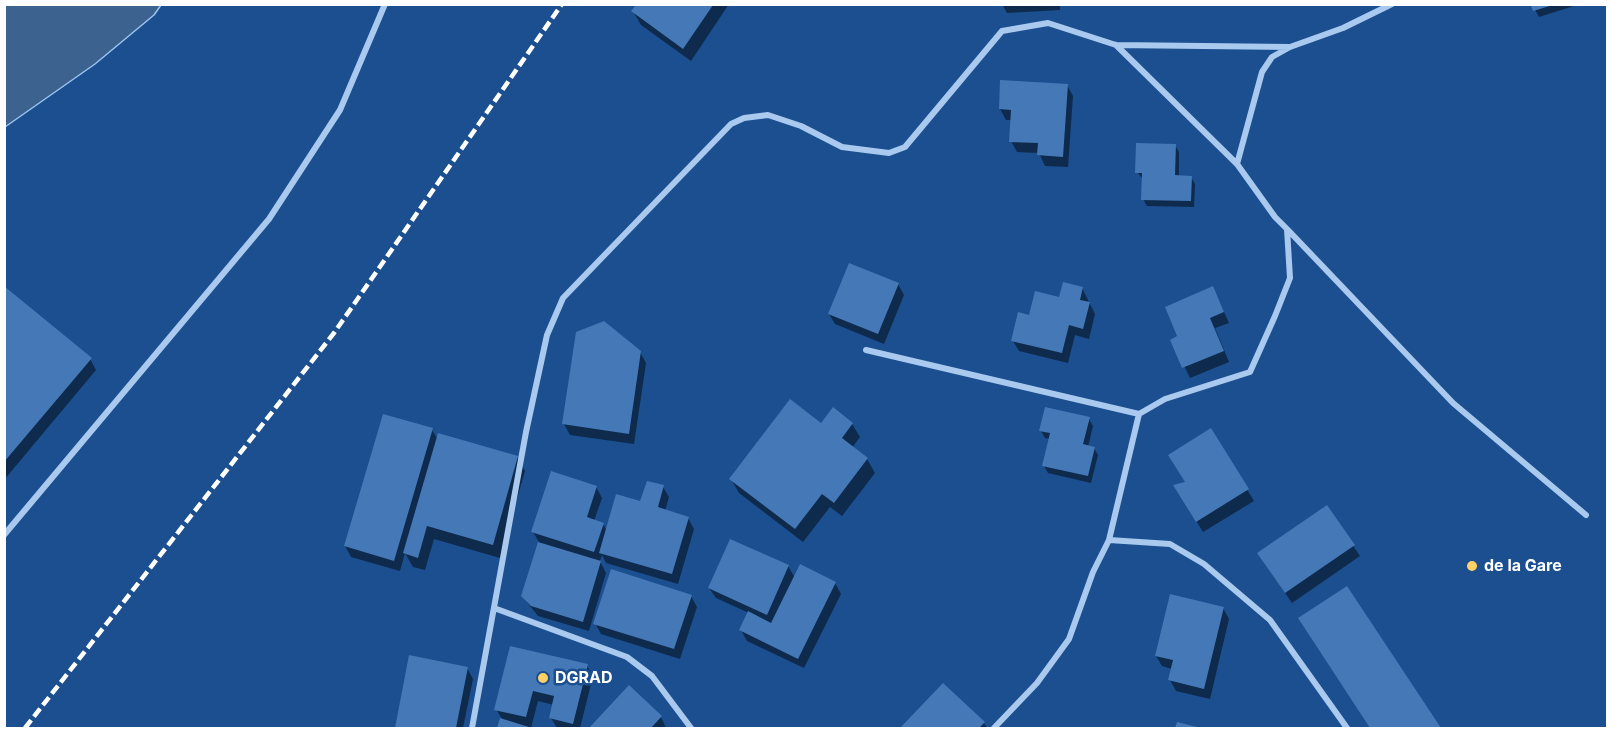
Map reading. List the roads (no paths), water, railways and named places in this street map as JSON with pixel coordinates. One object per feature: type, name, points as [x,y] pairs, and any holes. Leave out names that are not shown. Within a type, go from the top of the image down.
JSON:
[{"type":"street","points":[[4,535],[269,219],[340,110],[385,4]]},
{"type":"street","points":[[1237,164],[1262,72],[1272,57],[1290,47],[1343,28],[1392,4]]},
{"type":"street","points":[[472,729],[547,335],[563,298],[731,124],[744,117],[768,115],[801,126],[842,147],[889,153],[905,147],[1002,31],[1048,23],[1116,45],[1290,47]]},
{"type":"street","points":[[1116,45],[1237,164],[1275,217],[1453,403],[1586,515]]},
{"type":"street","points":[[866,350],[1139,414],[1165,399],[1250,372],[1290,278],[1287,229]]},
{"type":"street","points":[[994,729],[1037,683],[1069,639],[1092,572],[1109,540],[1139,414]]},
{"type":"street","points":[[1109,540],[1170,544],[1204,564],[1270,620],[1347,729]]},
{"type":"street","points":[[494,608],[627,657],[652,676],[691,729]]},
{"type":"water","points":[[5,4],[161,5],[154,15],[95,64],[5,127]]},
{"type":"railway","points":[[25,728],[334,333],[562,4]]},
{"type":"place","name":"de la Gare","points":[[1472,566]]},
{"type":"place","name":"DGRAD","points":[[543,678]]}]
